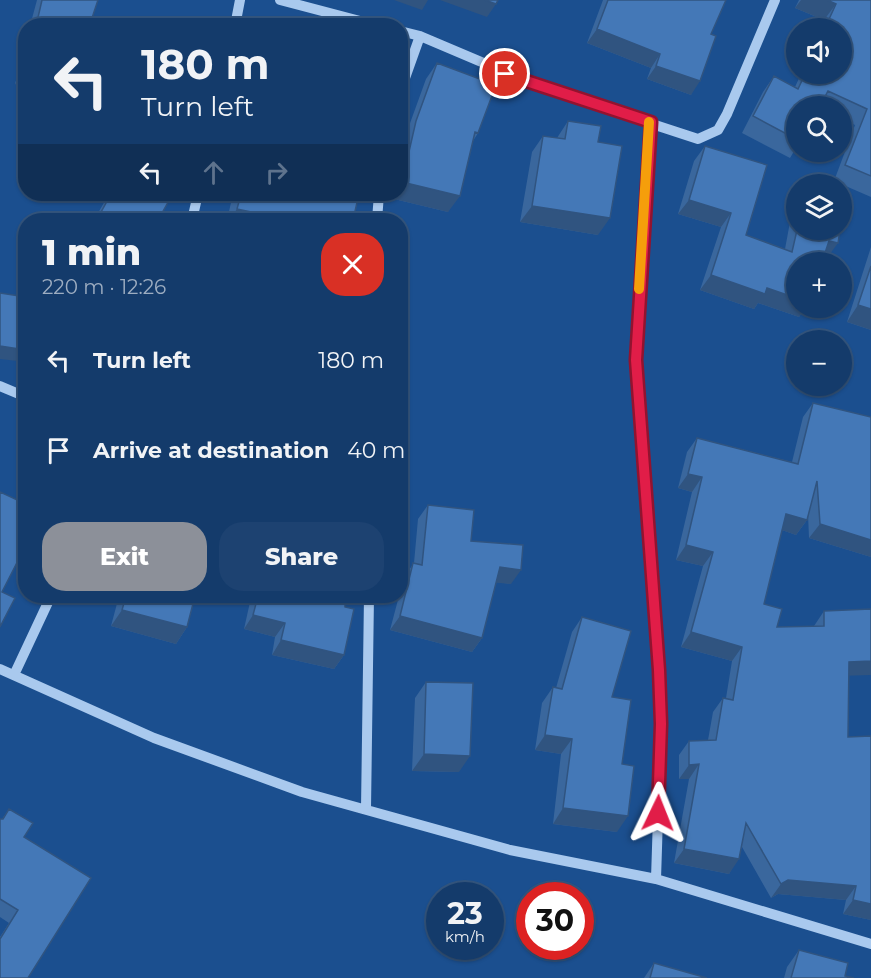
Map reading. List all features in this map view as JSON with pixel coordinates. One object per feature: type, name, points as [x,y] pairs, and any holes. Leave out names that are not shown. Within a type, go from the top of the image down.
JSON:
[{"type":"street","points":[[237,18],[240,0]]},
{"type":"street","points":[[280,0],[349,18]]},
{"type":"street","points":[[408,33],[545,89],[698,139],[718,130],[774,0]]},
{"type":"street","points":[[408,70],[420,36]]},
{"type":"street","points":[[651,122],[636,360],[659,670],[661,724],[656,879]]},
{"type":"street","points":[[0,386],[18,394]]},
{"type":"street","points":[[14,675],[48,603]]},
{"type":"street","points":[[366,809],[369,603]]},
{"type":"street","points":[[0,669],[154,738],[302,792],[510,850],[656,879],[871,944]]},
{"type":"building","points":[[42,0],[98,0],[92,18],[38,18]]},
{"type":"building","points":[[485,0],[498,0],[496,4]]},
{"type":"building","points":[[608,0],[726,0],[711,34],[716,36],[700,81],[656,66],[660,54],[597,29]]},
{"type":"building","points":[[827,0],[871,0],[871,176],[845,165],[846,162],[852,162],[852,147],[867,109],[852,102],[852,96],[839,96],[828,91],[825,96],[786,96],[786,134],[753,116],[774,76],[798,89],[800,84],[852,84],[852,18],[830,18],[836,4]]},
{"type":"building","points":[[437,63],[496,85],[478,133],[475,132],[460,196],[408,183],[408,156],[416,121]]},
{"type":"building","points":[[568,121],[601,126],[598,142],[622,146],[610,218],[532,206],[543,136],[565,139]]},
{"type":"building","points":[[705,146],[767,165],[746,235],[792,252],[786,252],[786,295],[767,288],[765,294],[711,275],[731,213],[689,200]]},
{"type":"building","points":[[107,201],[169,201],[162,213],[101,213]]},
{"type":"building","points":[[239,201],[357,201],[355,213],[256,213],[237,209]]},
{"type":"building","points":[[795,240],[838,240],[838,243],[829,241],[825,252],[792,252]]},
{"type":"building","points":[[871,266],[871,309],[858,305]]},
{"type":"building","points":[[0,293],[18,296],[18,349],[0,346]]},
{"type":"building","points":[[813,403],[871,417],[871,540],[820,524],[817,481],[807,520],[786,514],[764,604],[782,609],[777,627],[824,626],[824,611],[871,609],[871,661],[849,662],[848,737],[871,736],[871,904],[853,900],[856,886],[788,880],[781,884],[746,823],[739,859],[684,849],[699,764],[689,765],[689,741],[716,740],[723,698],[733,700],[742,647],[691,632],[713,552],[686,545],[702,477],[688,474],[697,438],[798,464]]},
{"type":"building","points":[[0,492],[18,500],[18,561],[2,592],[15,598],[0,627]]},
{"type":"building","points":[[428,505],[474,510],[471,541],[523,545],[521,570],[500,567],[482,638],[400,616],[403,603],[408,603],[408,583],[413,563],[422,565]]},
{"type":"building","points":[[124,603],[193,603],[187,627],[122,610]]},
{"type":"building","points":[[256,603],[345,603],[345,607],[354,609],[344,655],[281,640],[285,623],[253,615]]},
{"type":"building","points":[[582,617],[631,631],[612,697],[631,700],[622,764],[634,766],[628,816],[563,808],[572,739],[545,735],[553,687],[562,689]]},
{"type":"building","points":[[426,682],[473,683],[470,756],[424,754]]},
{"type":"building","points":[[9,809],[33,823],[24,837],[91,878],[28,978],[0,978],[0,939],[18,910],[0,899],[0,819],[3,819]]},
{"type":"building","points":[[799,950],[848,963],[845,976],[854,978],[791,978]]},
{"type":"building","points":[[654,963],[707,978],[650,978]]},
{"type":"slow traffic","points":[[639,289],[651,122],[649,122]]},
{"type":"route","points":[[505,74],[651,122],[636,360],[659,670],[661,724],[658,813]]}]
